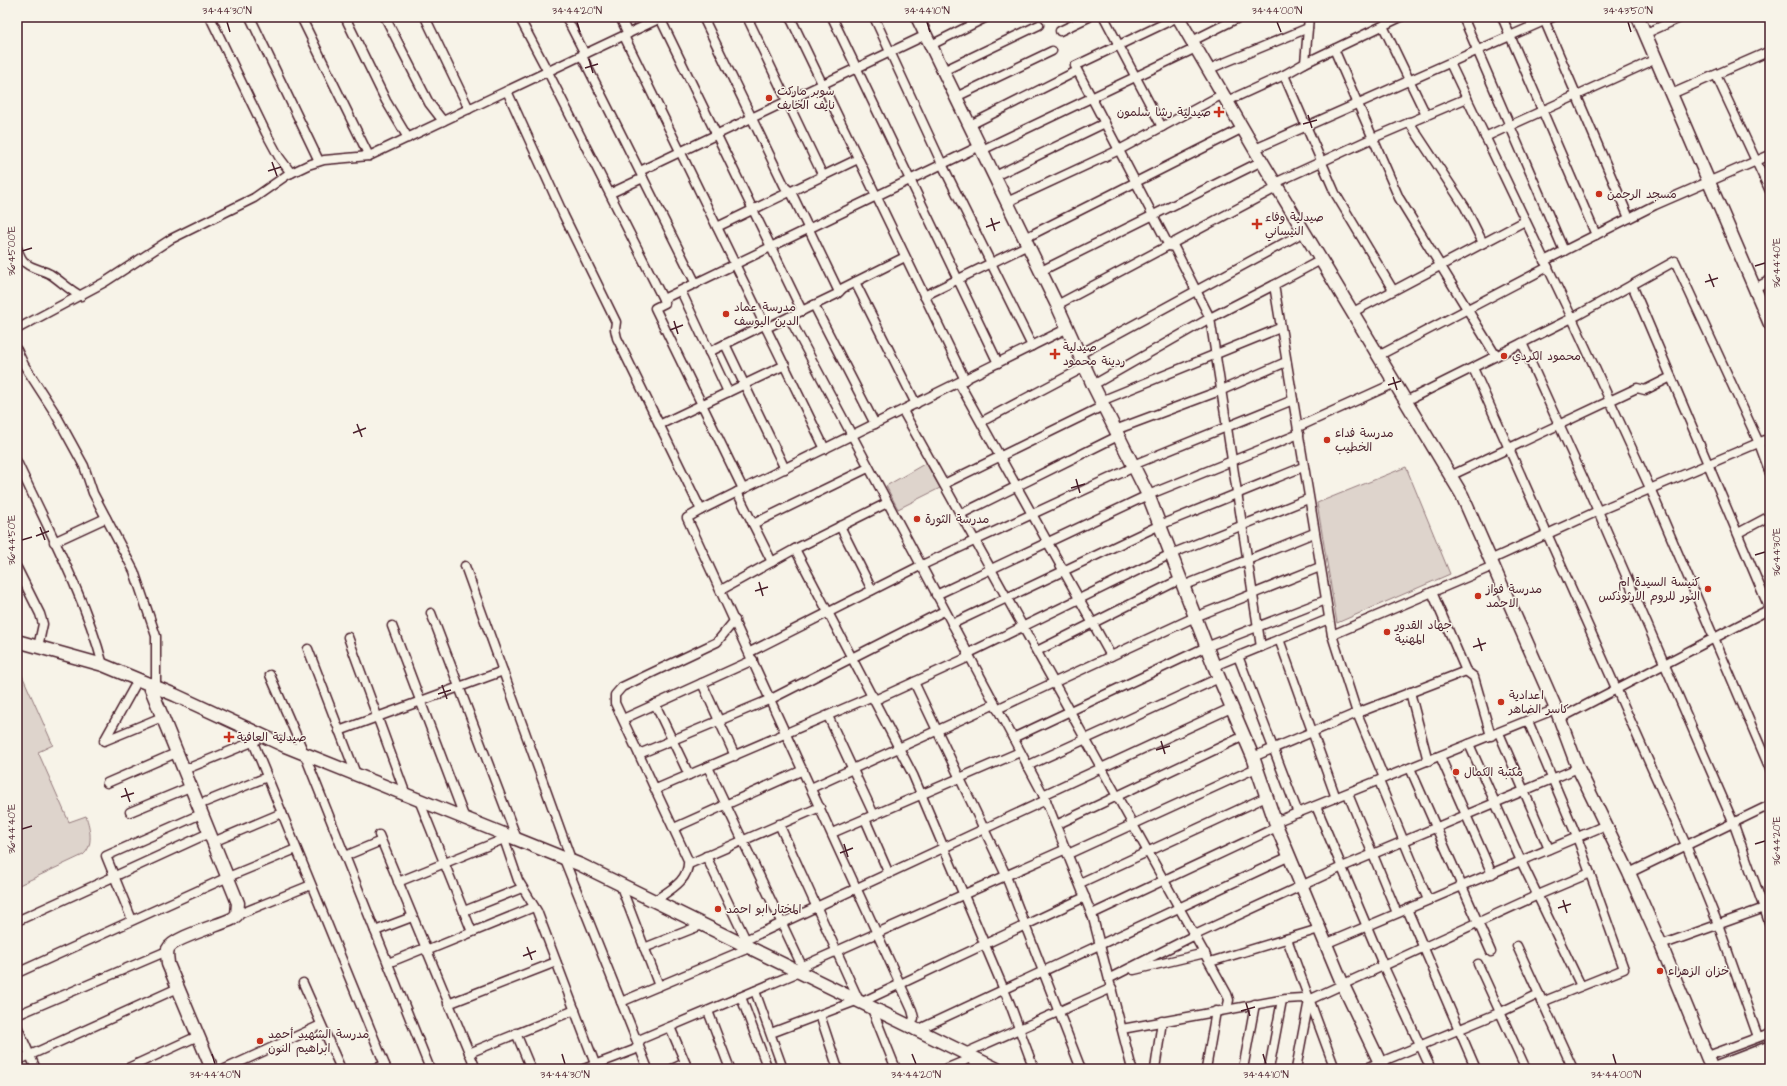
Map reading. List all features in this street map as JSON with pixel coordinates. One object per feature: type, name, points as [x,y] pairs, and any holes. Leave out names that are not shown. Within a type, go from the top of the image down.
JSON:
[{"type":"highway","points":[[1718,1069],[1770,1049]]},
{"type":"highway","points":[[1756,1069],[1770,1064]]},
{"type":"street","points":[[210,17],[266,133],[279,157],[291,173]]},
{"type":"street","points":[[250,17],[319,161]]},
{"type":"street","points":[[301,17],[369,156]]},
{"type":"street","points":[[345,17],[386,101],[408,138]]},
{"type":"street","points":[[385,17],[429,103],[443,122]]},
{"type":"street","points":[[425,17],[469,109]]},
{"type":"street","points":[[519,17],[665,303],[654,308],[702,404],[753,524],[772,562]]},
{"type":"street","points":[[566,17],[641,175],[696,284]]},
{"type":"street","points":[[620,17],[626,35],[681,152],[825,449]]},
{"type":"street","points":[[703,17],[785,187],[790,192],[839,292]]},
{"type":"street","points":[[747,17],[823,176]]},
{"type":"street","points":[[790,17],[924,296],[981,422],[1111,656]]},
{"type":"street","points":[[832,17],[998,363]]},
{"type":"street","points":[[874,17],[942,164],[1032,346]]},
{"type":"street","points":[[610,193],[681,152],[890,52],[928,40],[988,17]]},
{"type":"street","points":[[1060,31],[1089,17]]},
{"type":"street","points":[[1104,17],[1162,127]]},
{"type":"street","points":[[1261,647],[1210,318],[1174,247],[1169,246],[1075,66],[1178,17],[1276,185],[1462,495],[1557,714],[1578,768],[1629,872],[1661,945],[1708,1056],[1712,1069]]},
{"type":"street","points":[[663,299],[942,164],[981,148],[1136,77],[1240,17]]},
{"type":"street","points":[[1305,63],[1309,17]]},
{"type":"street","points":[[1007,202],[1119,150],[1162,127],[1225,97],[1284,75],[1305,63],[1401,17]]},
{"type":"street","points":[[1463,17],[1564,251]]},
{"type":"street","points":[[1502,17],[1596,235]]},
{"type":"street","points":[[1638,17],[1770,316]]},
{"type":"street","points":[[1646,17],[1710,180],[1770,324]]},
{"type":"street","points":[[1651,31],[1682,17]]},
{"type":"street","points":[[17,329],[81,296],[171,239],[254,198],[291,173],[319,161],[369,156],[662,18],[802,311]]},
{"type":"street","points":[[919,18],[943,71],[1027,241],[1102,404],[1148,495],[1206,647],[1244,736],[1276,824],[1319,929],[1343,985],[1382,1066]]},
{"type":"street","points":[[1255,149],[1359,104],[1547,18],[1576,94],[1629,218]]},
{"type":"street","points":[[943,71],[1039,25]]},
{"type":"street","points":[[1383,26],[1408,82],[1426,115]]},
{"type":"street","points":[[1209,69],[1308,28]]},
{"type":"street","points":[[1334,49],[1399,198],[1496,356]]},
{"type":"street","points":[[956,97],[1052,51]]},
{"type":"street","points":[[1676,92],[1770,51]]},
{"type":"street","points":[[1485,137],[1576,94],[1656,59]]},
{"type":"street","points":[[1450,63],[1572,318],[1650,488],[1770,769]]},
{"type":"street","points":[[970,125],[1077,71]]},
{"type":"street","points":[[1716,74],[1770,191]]},
{"type":"street","points":[[1284,75],[1335,193],[1393,290]]},
{"type":"street","points":[[507,92],[564,216],[616,322],[615,329],[617,338],[701,510]]},
{"type":"street","points":[[1057,305],[1169,246],[1276,185],[1321,162],[1467,98]]},
{"type":"street","points":[[1410,122],[1465,207],[1483,243]]},
{"type":"street","points":[[995,176],[1105,123]]},
{"type":"street","points":[[924,296],[991,263],[1027,241],[1136,182],[1243,128]]},
{"type":"street","points":[[1378,356],[1468,309],[1546,264],[1564,251],[1629,218],[1710,180],[1770,155]]},
{"type":"street","points":[[717,227],[858,159]]},
{"type":"street","points":[[1040,270],[1262,161]]},
{"type":"street","points":[[1353,312],[1525,222]]},
{"type":"street","points":[[1080,354],[1196,289],[1304,232]]},
{"type":"street","points":[[17,248],[26,264],[49,274],[62,282],[67,289],[81,296]]},
{"type":"street","points":[[709,352],[802,311],[839,292],[843,288],[905,257]]},
{"type":"street","points":[[1093,385],[1210,318],[1321,260]]},
{"type":"street","points":[[1406,401],[1572,318],[1674,261],[1759,443],[1770,473]]},
{"type":"street","points":[[1757,287],[1770,280]]},
{"type":"street","points":[[855,282],[916,404]]},
{"type":"street","points":[[1274,285],[1308,499],[1332,635],[1357,713],[1404,841],[1428,900]]},
{"type":"street","points":[[1092,914],[1298,813],[1469,744],[1528,721],[1557,714],[1616,689],[1770,609],[1632,285]]},
{"type":"street","points":[[680,291],[728,392]]},
{"type":"street","points":[[814,305],[875,424]]},
{"type":"street","points":[[789,317],[920,566],[1045,798],[1092,914],[1110,978],[1132,1069]]},
{"type":"street","points":[[913,1029],[914,1018],[900,984],[752,656],[687,518],[1068,328]]},
{"type":"street","points":[[944,484],[1000,457],[1102,404],[1216,354],[1280,328]]},
{"type":"street","points":[[1522,343],[1665,663],[1733,822],[1767,907],[1770,925]]},
{"type":"street","points":[[725,344],[786,468]]},
{"type":"street","points":[[17,350],[24,365],[55,413],[84,466],[93,493],[134,570],[156,636],[147,684],[104,741],[162,717]]},
{"type":"street","points":[[961,514],[1117,433],[1286,362]]},
{"type":"street","points":[[659,424],[784,365]]},
{"type":"street","points":[[981,422],[1085,367]]},
{"type":"street","points":[[1473,368],[1686,845],[1718,924],[1758,1037]]},
{"type":"street","points":[[1450,476],[1637,388],[1645,390],[1671,377]]},
{"type":"street","points":[[936,595],[1148,495],[1232,460],[1298,430],[1395,383]]},
{"type":"street","points":[[623,719],[702,683],[829,612],[920,566],[1133,466],[1293,400]]},
{"type":"street","points":[[903,410],[1210,962],[1227,994],[1229,1000],[1227,1009]]},
{"type":"street","points":[[1332,635],[1432,592],[1598,511],[1770,438]]},
{"type":"street","points":[[17,462],[95,633],[103,665]]},
{"type":"street","points":[[952,624],[1160,525],[1303,467]]},
{"type":"street","points":[[753,524],[868,468]]},
{"type":"street","points":[[656,789],[786,733],[914,682],[1171,554],[1308,499]]},
{"type":"street","points":[[721,590],[796,549],[887,503]]},
{"type":"street","points":[[1738,533],[1770,516]]},
{"type":"street","points":[[54,542],[106,518]]},
{"type":"street","points":[[840,526],[872,590]]},
{"type":"street","points":[[1037,651],[1093,623],[1182,583],[1248,560],[1314,533]]},
{"type":"street","points":[[796,549],[874,698],[921,795],[1004,989],[1020,1028],[1034,1069]]},
{"type":"street","points":[[465,566],[568,860],[621,1002],[648,1069]]},
{"type":"street","points":[[811,788],[937,731],[1055,682],[1195,617],[1320,567]]},
{"type":"street","points":[[17,569],[40,614],[43,624],[38,647]]},
{"type":"street","points":[[1432,592],[1466,671],[1474,677],[1495,734],[1524,791],[1549,849]]},
{"type":"street","points":[[1013,738],[1206,647],[1326,600]]},
{"type":"street","points":[[639,754],[771,699],[944,611]]},
{"type":"street","points":[[431,613],[517,840]]},
{"type":"street","points":[[1214,666],[1329,619]]},
{"type":"street","points":[[654,901],[679,883],[686,873],[689,864],[614,698],[622,687],[717,642],[735,620]]},
{"type":"street","points":[[392,626],[465,819]]},
{"type":"street","points":[[348,637],[406,795]]},
{"type":"street","points":[[1279,639],[1336,798]]},
{"type":"street","points":[[17,641],[103,665],[265,737],[503,836],[568,860],[798,970],[971,1060],[996,1069]]},
{"type":"street","points":[[308,649],[356,774]]},
{"type":"street","points":[[1238,656],[1298,813]]},
{"type":"street","points":[[339,732],[503,671]]},
{"type":"street","points":[[584,1069],[596,1067],[634,1050],[641,1039],[755,991],[877,933],[1006,876],[1133,824],[1254,762],[1274,749],[1357,713],[1466,671]]},
{"type":"street","points":[[270,675],[304,753],[430,1069]]},
{"type":"street","points":[[1028,766],[1219,678]]},
{"type":"street","points":[[914,682],[1006,876],[1081,1069]]},
{"type":"street","points":[[702,683],[735,756]]},
{"type":"street","points":[[147,684],[228,877],[238,903],[237,915]]},
{"type":"street","points":[[1410,692],[1428,761]]},
{"type":"street","points":[[655,704],[689,775]]},
{"type":"street","points":[[621,1002],[659,986],[817,907],[984,829],[1102,768],[1231,708]]},
{"type":"street","points":[[828,716],[874,815]]},
{"type":"street","points":[[1364,1069],[1382,1066],[1420,1046],[1501,1012],[1581,986],[1624,969],[1578,837],[1528,721]]},
{"type":"street","points":[[1056,825],[1244,736]]},
{"type":"street","points":[[184,770],[265,737]]},
{"type":"street","points":[[253,742],[385,1067],[374,1069]]},
{"type":"street","points":[[1469,744],[1521,861],[1581,986]]},
{"type":"street","points":[[832,834],[1020,752]]},
{"type":"street","points":[[107,783],[176,753]]},
{"type":"street","points":[[1440,756],[1467,814],[1492,874]]},
{"type":"street","points":[[708,767],[782,924],[798,970]]},
{"type":"street","points":[[1410,768],[1491,952]]},
{"type":"street","points":[[1110,978],[1195,936],[1342,867],[1578,768]]},
{"type":"street","points":[[674,828],[803,770]]},
{"type":"street","points":[[132,920],[106,856],[267,777]]},
{"type":"street","points":[[130,812],[190,787]]},
{"type":"street","points":[[1348,794],[1398,913]]},
{"type":"street","points":[[1080,884],[1266,797]]},
{"type":"street","points":[[419,800],[472,932]]},
{"type":"street","points":[[1629,872],[1770,805]]},
{"type":"street","points":[[689,864],[742,839],[820,806]]},
{"type":"street","points":[[1316,806],[1366,926],[1431,1069]]},
{"type":"street","points":[[17,921],[114,876],[211,838],[282,813]]},
{"type":"street","points":[[865,819],[889,874]]},
{"type":"street","points":[[779,824],[837,951],[858,1002]]},
{"type":"street","points":[[1326,944],[1606,825]]},
{"type":"street","points":[[398,882],[503,836]]},
{"type":"street","points":[[503,836],[522,888],[540,918],[596,1067]]},
{"type":"street","points":[[345,856],[380,838],[425,950],[476,1069]]},
{"type":"street","points":[[17,973],[228,877],[296,849]]},
{"type":"street","points":[[706,856],[744,944]]},
{"type":"street","points":[[913,1029],[1004,989],[1290,856]]},
{"type":"street","points":[[1122,1028],[1255,1004],[1302,998],[1309,1000],[1424,949],[1538,895],[1590,873]]},
{"type":"street","points":[[620,884],[659,986]]},
{"type":"street","points":[[212,1069],[168,964],[167,951],[170,944],[226,922],[237,915],[311,885]]},
{"type":"street","points":[[464,911],[522,888]]},
{"type":"street","points":[[771,1033],[858,1002],[900,984],[1085,897]]},
{"type":"street","points":[[388,963],[534,907]]},
{"type":"street","points":[[1661,945],[1767,907]]},
{"type":"street","points":[[1407,910],[1476,1069]]},
{"type":"street","points":[[375,931],[412,916]]},
{"type":"street","points":[[644,948],[702,925]]},
{"type":"street","points":[[1210,962],[1319,929]]},
{"type":"street","points":[[1288,939],[1335,1069]]},
{"type":"street","points":[[1517,946],[1573,1069]]},
{"type":"street","points":[[17,1015],[167,951]]},
{"type":"street","points":[[1120,973],[1205,953]]},
{"type":"street","points":[[448,1004],[556,962]]},
{"type":"street","points":[[1478,964],[1526,1069]]},
{"type":"street","points":[[303,983],[341,1069]]},
{"type":"street","points":[[17,1061],[178,988]]},
{"type":"street","points":[[946,1069],[971,1060],[1020,1028],[1112,988]]},
{"type":"street","points":[[755,991],[783,1069]]},
{"type":"street","points":[[741,997],[768,1069]]},
{"type":"street","points":[[1269,1069],[1282,1000]]},
{"type":"street","points":[[1296,1069],[1309,1000]]},
{"type":"street","points":[[1243,1069],[1255,1004]]},
{"type":"street","points":[[872,1009],[896,1069]]},
{"type":"street","points":[[469,1052],[575,1010]]},
{"type":"street","points":[[708,1011],[730,1069]]},
{"type":"street","points":[[1206,1069],[1216,1011]]},
{"type":"street","points":[[820,1015],[838,1069]]},
{"type":"street","points":[[1155,1069],[1162,1021]]},
{"type":"street","points":[[225,1069],[321,1025]]},
{"type":"street","points":[[17,1026],[36,1069]]},
{"type":"street","points":[[670,1027],[687,1066],[672,1069]]},
{"type":"street","points":[[1708,1056],[1770,1032]]},
{"type":"street","points":[[516,1034],[531,1069]]},
{"type":"street","points":[[126,1069],[198,1036]]},
{"type":"shaded area","points":[[926,463],[940,488],[898,509],[886,486]]},
{"type":"shaded area","points":[[1406,467],[1450,574],[1337,623],[1317,503]]},
{"type":"shaded area","points":[[17,664],[53,745],[38,752],[69,822],[86,816],[89,826],[90,842],[89,847],[83,855],[17,886]]},
{"type":"place","name":"سوبر ماركت نايف الخايف","points":[[769,98]]},
{"type":"place","name":"صيدلية رشا سلمون","points":[[1219,112]]},
{"type":"place","name":"مسجد الرحمن","points":[[1599,194]]},
{"type":"place","name":"صيدلية وفاء النيساني","points":[[1257,224]]},
{"type":"place","name":"مدرسة عماد الدين اليوسف","points":[[726,314]]},
{"type":"place","name":"صيدلية ردينة محمود","points":[[1055,354]]},
{"type":"place","name":"محمود الكردي","points":[[1504,356]]},
{"type":"place","name":"مدرسة فداء الخطيب","points":[[1327,440]]},
{"type":"place","name":"مدرسة الثورة","points":[[917,519]]},
{"type":"place","name":"كنيسة السيدة ام النور للروم الارثوذكس","points":[[1708,589]]},
{"type":"place","name":"مدرسة فواز الاحمد","points":[[1478,596]]},
{"type":"place","name":"جهاد القدور المهنية","points":[[1387,632]]},
{"type":"place","name":"اعدادية كاسر الضاهر","points":[[1501,702]]},
{"type":"place","name":"صيدلية العافية","points":[[229,737]]},
{"type":"place","name":"مكتبة الكمال","points":[[1456,772]]},
{"type":"place","name":"المختار ابو احمد","points":[[718,909]]},
{"type":"place","name":"خزان الزهراء","points":[[1660,971]]},
{"type":"place","name":"مدرسة الشهيد أحمد ابراهيم النون","points":[[260,1041]]}]
